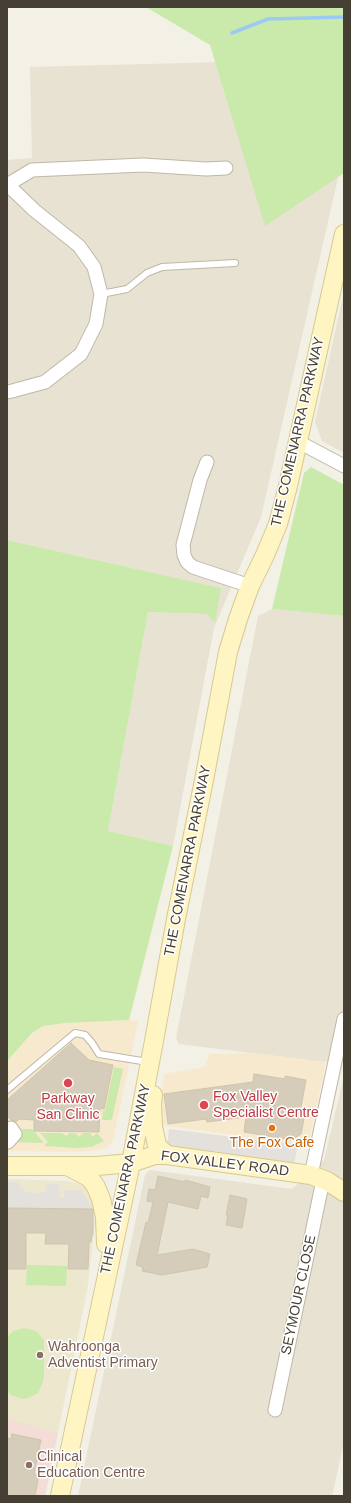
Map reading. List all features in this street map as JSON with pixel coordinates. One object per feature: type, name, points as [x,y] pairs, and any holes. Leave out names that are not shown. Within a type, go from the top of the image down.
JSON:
[{"type":"main road","name":"THE COMENARRA PARKWAY","points":[[60,1496],[106,1274],[131,1163],[176,919],[228,652],[250,586],[266,555],[278,524],[344,234]]},
{"type":"main road","points":[[154,1041],[155,1076],[152,1119],[157,1145],[167,1156]]},
{"type":"main road","name":"FOX VALLEY ROAD","points":[[7,1166],[68,1166],[131,1163],[155,1155],[326,1179],[344,1192]]},
{"type":"main road","points":[[68,1166],[90,1178],[100,1199],[105,1217],[106,1274]]},
{"type":"street","points":[[7,392],[45,382],[81,354],[96,324],[101,294],[94,267],[79,246],[34,210],[7,185],[32,170],[143,165],[206,169],[226,168]]},
{"type":"street","points":[[297,441],[344,466]]},
{"type":"street","points":[[207,462],[200,480],[183,545],[184,555],[187,562],[193,567],[250,586]]},
{"type":"street","name":"SEYMOUR CLOSE","points":[[275,1410],[326,1179],[344,1019]]},
{"type":"street","points":[[7,1132],[11,1128],[15,1134],[8,1142],[7,1140]]},
{"type":"lane","points":[[101,294],[127,290],[147,273],[162,267],[235,263]]},
{"type":"lane","points":[[7,1090],[75,1033],[85,1035],[99,1054],[150,1063]]},
{"type":"shaded area","points":[[344,59],[344,151],[261,517],[214,628],[173,846],[108,831],[148,612],[207,614],[221,588],[7,540],[7,160],[32,158],[30,67]]},
{"type":"shaded area","points":[[344,292],[344,453],[322,441],[315,422]]},
{"type":"shaded area","points":[[272,609],[344,616],[344,1063],[316,1061],[179,1044],[176,1038],[258,616]]},
{"type":"shaded area","points":[[129,1020],[138,1021],[113,1141],[104,1149],[89,1151],[7,1151],[7,1061],[32,1033],[43,1026],[66,1023]]},
{"type":"shaded area","points":[[255,1053],[326,1062],[308,1146],[241,1138],[241,1136],[159,1125],[158,1120],[164,1074],[205,1067],[209,1054]]},
{"type":"shaded area","points":[[344,1076],[344,1442],[332,1496],[78,1496],[145,1175],[150,1170],[292,1189],[324,1160]]},
{"type":"shaded area","points":[[169,1129],[298,1145],[294,1164],[167,1147]]},
{"type":"shaded area","name":"Wahroonga Adventist Primary","points":[[7,1179],[68,1181],[76,1183],[82,1185],[89,1192],[93,1202],[95,1224],[87,1291],[45,1496],[7,1496]]},
{"type":"shaded area","points":[[7,1182],[17,1182],[25,1192],[41,1193],[46,1191],[47,1184],[59,1184],[60,1198],[64,1198],[64,1190],[81,1190],[93,1209],[7,1208]]},
{"type":"shaded area","name":"Clinical Education Centre","points":[[7,1419],[58,1433],[45,1496],[7,1496]]},
{"type":"green space","points":[[146,7],[344,7],[344,173],[265,226],[210,45]]},
{"type":"green space","points":[[311,467],[344,485],[344,616],[272,609],[304,473]]},
{"type":"green space","points":[[7,540],[221,588],[215,622],[207,614],[148,612],[108,831],[173,846],[129,1020],[66,1023],[43,1026],[32,1033],[7,1061]]},
{"type":"green space","points":[[114,1067],[123,1069],[112,1119],[102,1120],[103,1111],[105,1110]]},
{"type":"green space","points":[[22,1129],[32,1129],[44,1143],[8,1142]]},
{"type":"green space","points":[[40,1133],[62,1133],[66,1136],[70,1133],[75,1133],[79,1137],[83,1133],[90,1133],[93,1137],[97,1133],[104,1141],[91,1147],[77,1148],[44,1146],[48,1142]]},
{"type":"green space","points":[[27,1265],[67,1266],[66,1286],[26,1285]]},
{"type":"green space","points":[[24,1328],[36,1331],[44,1340],[44,1376],[38,1393],[22,1399],[11,1395],[7,1391],[7,1338],[13,1331]]},
{"type":"building","name":"Parkway San Clinic","points":[[71,1043],[89,1060],[113,1065],[104,1109],[100,1108],[99,1132],[34,1131],[34,1120],[19,1119],[16,1122],[11,1120],[7,1116],[7,1100]]},
{"type":"building","points":[[254,1074],[285,1079],[285,1076],[306,1080],[299,1118],[304,1119],[301,1134],[292,1140],[244,1132],[246,1117],[207,1122],[206,1119],[168,1124],[164,1094],[253,1082]]},
{"type":"building","points":[[158,1176],[185,1182],[185,1180],[210,1187],[208,1198],[201,1196],[198,1209],[168,1202],[157,1255],[193,1249],[210,1254],[207,1267],[162,1275],[142,1271],[143,1267],[136,1265],[146,1222],[148,1223],[153,1202],[147,1201],[149,1189],[155,1190]]},
{"type":"building","points":[[230,1195],[247,1199],[242,1228],[226,1225],[228,1215],[226,1215]]},
{"type":"building","points":[[7,1208],[93,1209],[93,1235],[91,1242],[89,1242],[88,1269],[68,1269],[69,1244],[45,1244],[46,1233],[26,1233],[26,1269],[7,1269]]},
{"type":"building","points":[[12,1434],[41,1440],[34,1474],[39,1475],[35,1496],[7,1496],[7,1438],[11,1439]]},
{"type":"waterway","points":[[232,33],[268,19],[344,17]]},
{"type":"place","name":"Parkway San Clinic","points":[[68,1083]]},
{"type":"place","name":"Fox Valley Specialist Centre","points":[[204,1105]]},
{"type":"place","name":"The Fox Cafe","points":[[272,1128]]},
{"type":"place","name":"Wahroonga Adventist Primary","points":[[40,1355]]},
{"type":"place","name":"Clinical Education Centre","points":[[29,1465]]}]
